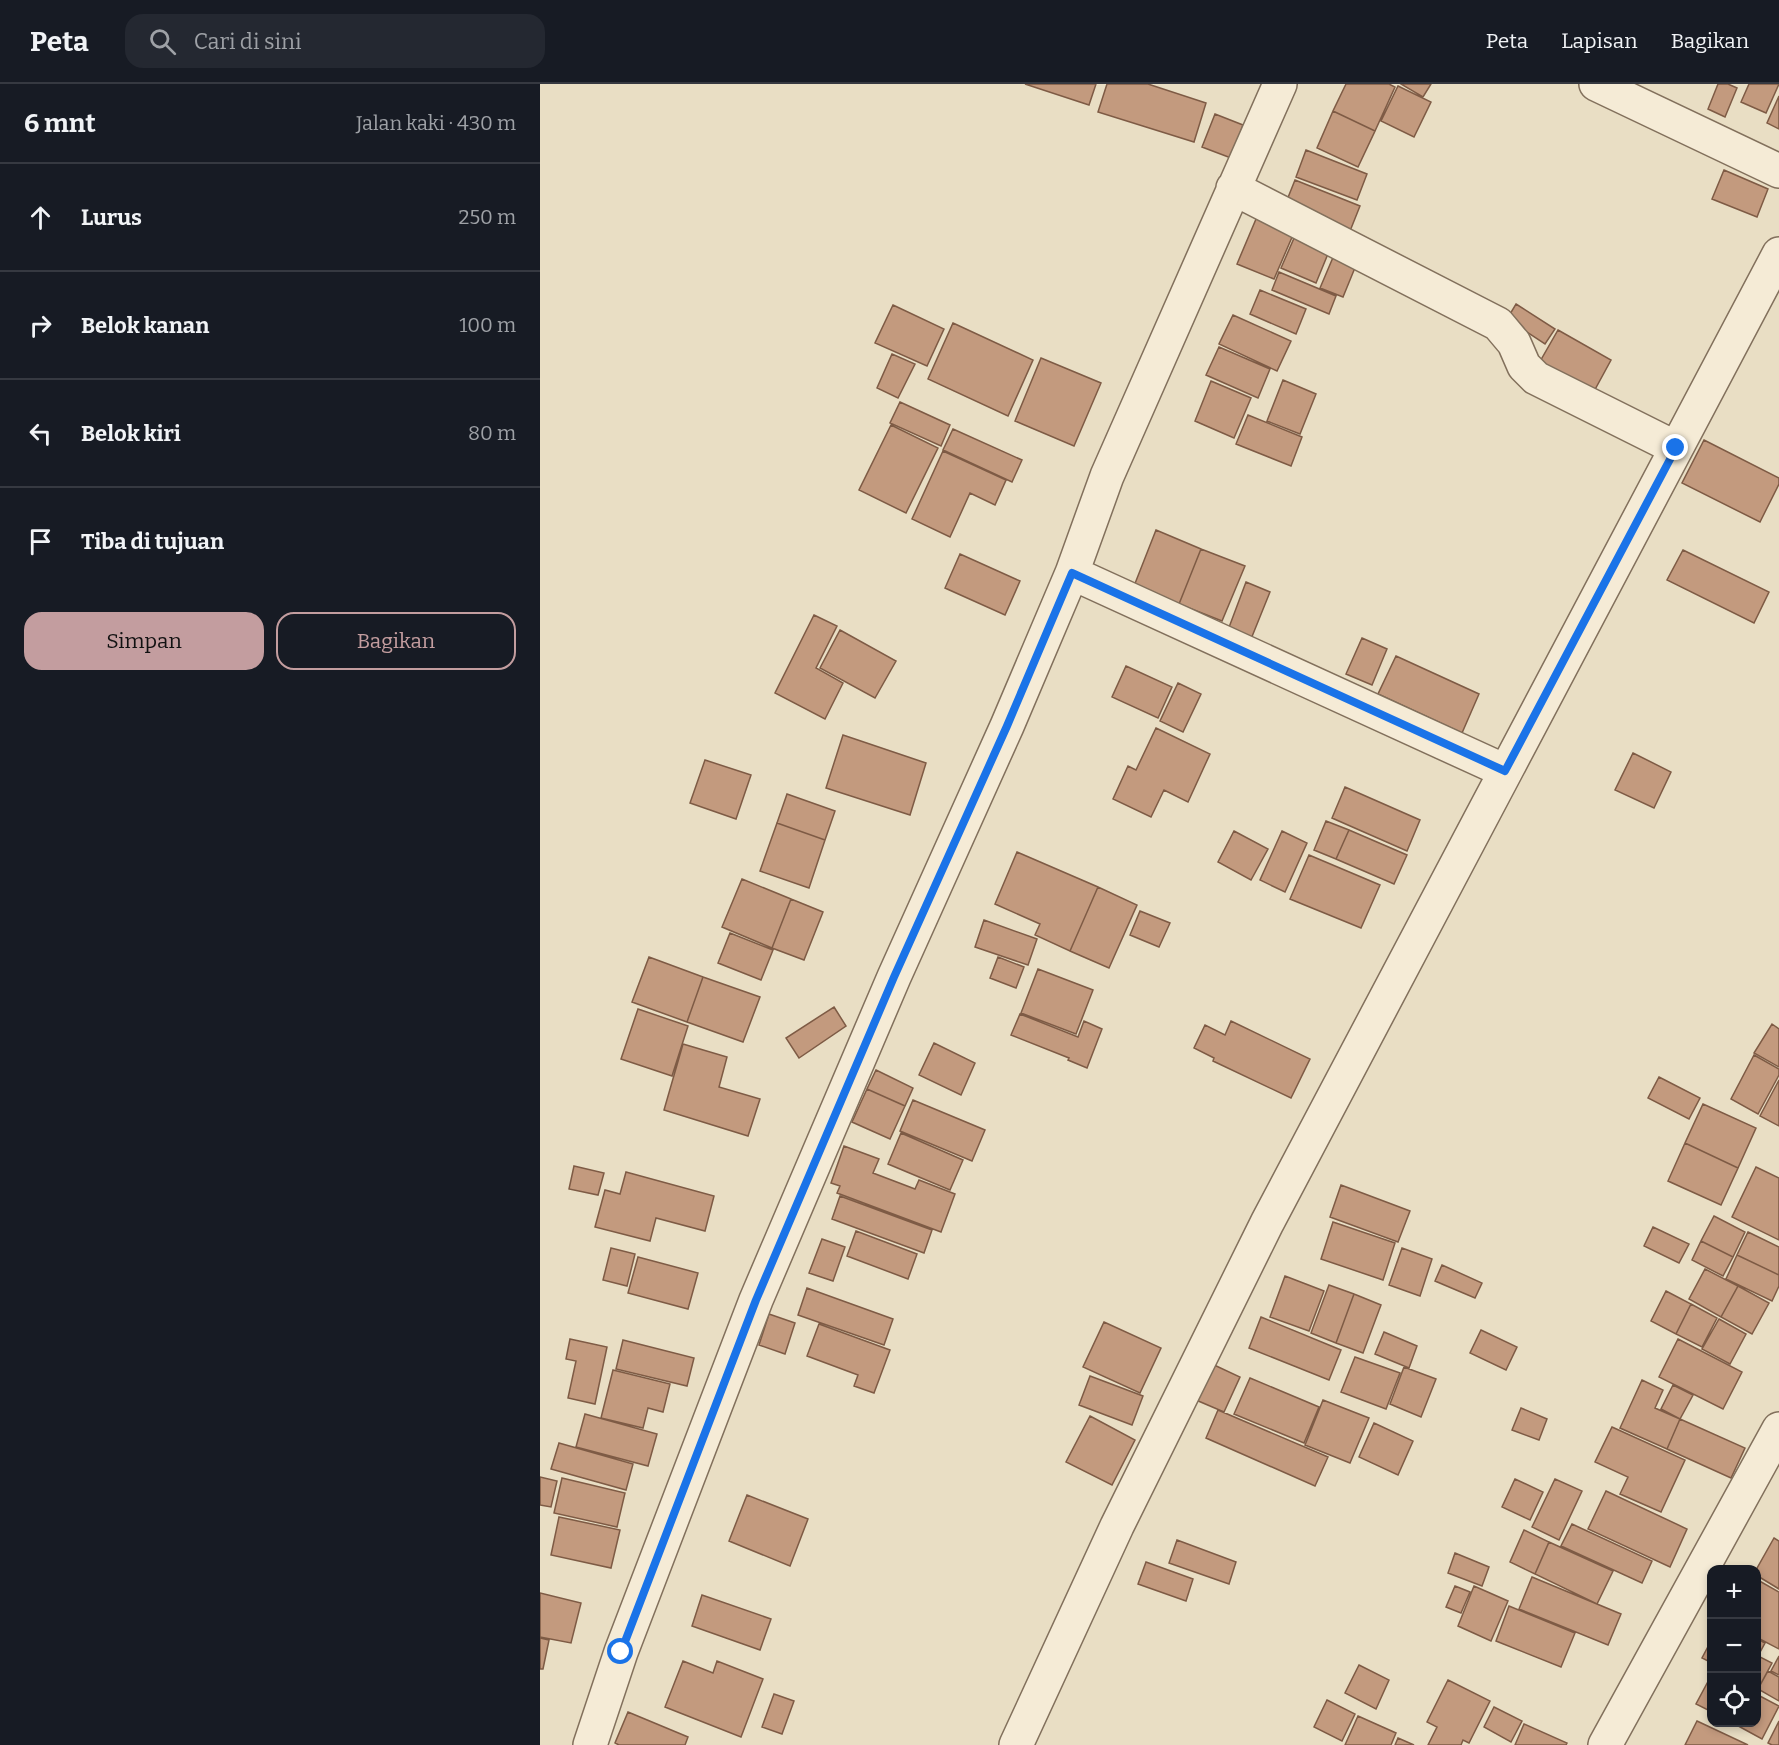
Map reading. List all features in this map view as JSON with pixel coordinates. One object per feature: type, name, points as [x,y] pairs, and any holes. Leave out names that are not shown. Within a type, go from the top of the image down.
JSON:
[{"type":"street","points":[[590,1745],[621,1652],[756,1300],[894,977],[1007,726],[1072,573],[1107,476],[1280,84]]},
{"type":"street","points":[[1596,84],[1779,171]]},
{"type":"street","points":[[1233,188],[1498,324],[1514,343],[1524,366],[1536,378],[1676,448]]},
{"type":"street","points":[[1016,1745],[1117,1526],[1267,1223],[1779,254]]},
{"type":"street","points":[[1072,573],[1505,771]]},
{"type":"street","points":[[1605,1745],[1779,1429]]},
{"type":"building","points":[[1025,84],[1096,84],[1089,105]]},
{"type":"building","points":[[1107,84],[1148,84],[1206,103],[1194,142],[1098,112]]},
{"type":"building","points":[[1346,84],[1389,84],[1395,87],[1375,131],[1333,111]]},
{"type":"building","points":[[1401,84],[1431,84],[1423,97]]},
{"type":"building","points":[[1718,84],[1728,84],[1737,88],[1725,117],[1708,109]]},
{"type":"building","points":[[1749,84],[1779,84],[1766,113],[1741,102]]},
{"type":"building","points":[[1398,86],[1431,102],[1414,137],[1381,121]]},
{"type":"building","points":[[1779,96],[1779,129],[1767,123]]},
{"type":"building","points":[[1333,111],[1375,131],[1358,167],[1317,148]]},
{"type":"building","points":[[1215,114],[1243,125],[1231,158],[1202,147]]},
{"type":"building","points":[[1306,150],[1367,174],[1357,200],[1296,177]]},
{"type":"building","points":[[1724,170],[1768,189],[1757,217],[1712,199]]},
{"type":"building","points":[[1295,180],[1360,206],[1348,236],[1283,210]]},
{"type":"building","points":[[1259,212],[1296,228],[1274,279],[1237,264]]},
{"type":"building","points":[[1298,229],[1332,244],[1316,283],[1281,268]]},
{"type":"building","points":[[1337,248],[1359,258],[1343,297],[1320,288]]},
{"type":"building","points":[[1279,272],[1336,296],[1329,314],[1272,290]]},
{"type":"building","points":[[1260,290],[1306,309],[1296,334],[1250,314]]},
{"type":"building","points":[[1516,304],[1555,329],[1545,344],[1507,319]]},
{"type":"building","points":[[893,305],[944,329],[927,366],[875,343]]},
{"type":"building","points":[[1233,315],[1291,341],[1277,371],[1219,344]]},
{"type":"building","points":[[953,323],[1033,360],[1008,416],[928,379]]},
{"type":"building","points":[[1558,330],[1611,360],[1592,395],[1538,365]]},
{"type":"building","points":[[1219,347],[1270,369],[1258,398],[1206,375]]},
{"type":"building","points":[[892,354],[915,364],[898,398],[877,388]]},
{"type":"building","points":[[1041,358],[1101,383],[1074,446],[1015,421]]},
{"type":"building","points":[[1283,380],[1316,394],[1300,434],[1267,421]]},
{"type":"building","points":[[1211,381],[1251,398],[1234,438],[1195,421]]},
{"type":"building","points":[[900,402],[950,425],[941,446],[890,423]]},
{"type":"building","points":[[1248,415],[1302,437],[1291,466],[1236,444]]},
{"type":"building","points":[[891,425],[938,448],[906,513],[859,490]]},
{"type":"building","points":[[953,429],[1022,460],[1012,482],[943,450]]},
{"type":"building","points":[[1704,440],[1779,478],[1779,484],[1760,522],[1682,483]]},
{"type":"building","points":[[943,451],[1006,480],[995,505],[970,493],[950,537],[912,519]]},
{"type":"building","points":[[1156,530],[1201,549],[1179,604],[1134,586]]},
{"type":"building","points":[[1201,549],[1245,566],[1222,621],[1179,604]]},
{"type":"building","points":[[1683,550],[1769,592],[1754,623],[1667,580]]},
{"type":"building","points":[[960,554],[1020,581],[1005,615],[945,588]]},
{"type":"building","points":[[1246,582],[1270,592],[1251,639],[1228,630]]},
{"type":"building","points":[[814,615],[837,626],[816,668],[843,683],[825,719],[775,693]]},
{"type":"building","points":[[840,630],[896,661],[875,698],[820,668]]},
{"type":"building","points":[[1362,638],[1387,649],[1372,685],[1346,674]]},
{"type":"building","points":[[1396,656],[1479,694],[1462,733],[1378,694]]},
{"type":"building","points":[[1126,666],[1172,687],[1158,718],[1112,697]]},
{"type":"building","points":[[1178,683],[1201,694],[1183,732],[1160,721]]},
{"type":"building","points":[[1156,728],[1210,754],[1188,802],[1164,790],[1151,817],[1113,799],[1128,766],[1136,770]]},
{"type":"building","points":[[843,735],[926,763],[910,815],[826,788]]},
{"type":"building","points":[[1633,753],[1671,772],[1654,808],[1615,790]]},
{"type":"building","points":[[705,760],[751,775],[736,819],[690,803]]},
{"type":"building","points":[[1345,787],[1420,820],[1407,851],[1332,818]]},
{"type":"building","points":[[787,794],[835,811],[825,840],[777,823]]},
{"type":"building","points":[[1326,821],[1349,830],[1336,859],[1314,850]]},
{"type":"building","points":[[777,823],[825,840],[809,888],[760,871]]},
{"type":"building","points":[[1349,830],[1407,855],[1394,884],[1336,859]]},
{"type":"building","points":[[1234,831],[1268,849],[1251,880],[1218,862]]},
{"type":"building","points":[[1282,831],[1307,843],[1285,892],[1260,880]]},
{"type":"building","points":[[1017,852],[1098,887],[1070,951],[1035,935],[1040,924],[995,904]]},
{"type":"building","points":[[1309,855],[1380,885],[1361,928],[1290,899]]},
{"type":"building","points":[[742,879],[791,899],[772,948],[722,927]]},
{"type":"building","points":[[1098,887],[1137,905],[1109,968],[1070,951]]},
{"type":"building","points":[[791,899],[823,912],[804,960],[772,948]]},
{"type":"building","points":[[1140,911],[1170,923],[1159,947],[1130,935]]},
{"type":"building","points":[[984,920],[1037,939],[1028,965],[975,947]]},
{"type":"building","points":[[730,933],[773,950],[761,980],[718,963]]},
{"type":"building","points":[[649,957],[703,977],[687,1022],[632,1002]]},
{"type":"building","points":[[998,957],[1024,967],[1016,988],[990,978]]},
{"type":"building","points":[[1038,969],[1093,990],[1076,1034],[1021,1013]]},
{"type":"building","points":[[703,977],[760,997],[743,1042],[687,1022]]},
{"type":"building","points":[[834,1007],[846,1026],[799,1058],[786,1038]]},
{"type":"building","points":[[638,1009],[688,1026],[672,1076],[621,1059]]},
{"type":"building","points":[[1020,1014],[1078,1037],[1084,1021],[1102,1029],[1087,1068],[1068,1060],[1069,1058],[1011,1035]]},
{"type":"building","points":[[1231,1021],[1310,1059],[1291,1098],[1213,1061],[1214,1058],[1194,1048],[1205,1025],[1225,1035]]},
{"type":"building","points":[[1772,1024],[1779,1029],[1779,1067],[1754,1053]]},
{"type":"building","points":[[934,1043],[975,1063],[961,1095],[919,1075]]},
{"type":"building","points":[[683,1044],[727,1057],[719,1087],[760,1099],[748,1136],[664,1110]]},
{"type":"building","points":[[1754,1055],[1779,1069],[1779,1075],[1758,1114],[1731,1099]]},
{"type":"building","points":[[876,1070],[913,1088],[905,1106],[867,1089]]},
{"type":"building","points":[[1659,1077],[1700,1098],[1689,1119],[1648,1098]]},
{"type":"building","points":[[1779,1080],[1779,1126],[1760,1116]]},
{"type":"building","points":[[867,1089],[905,1106],[890,1139],[852,1122]]},
{"type":"building","points":[[913,1100],[985,1130],[972,1161],[900,1131]]},
{"type":"building","points":[[1703,1104],[1756,1128],[1738,1168],[1685,1143]]},
{"type":"building","points":[[901,1133],[963,1160],[950,1190],[888,1164]]},
{"type":"building","points":[[1685,1143],[1738,1168],[1721,1205],[1668,1181]]},
{"type":"building","points":[[844,1146],[879,1159],[873,1173],[915,1189],[919,1180],[955,1194],[941,1232],[837,1193],[840,1186],[831,1183]]},
{"type":"building","points":[[574,1166],[604,1173],[598,1195],[569,1189]]},
{"type":"building","points":[[1756,1167],[1779,1178],[1779,1240],[1732,1217]]},
{"type":"building","points":[[626,1172],[714,1196],[705,1231],[656,1218],[650,1241],[595,1227],[605,1190],[620,1194]]},
{"type":"building","points":[[1341,1185],[1410,1211],[1398,1242],[1330,1217]]},
{"type":"building","points":[[840,1196],[932,1230],[924,1253],[832,1219]]},
{"type":"building","points":[[1714,1216],[1745,1232],[1733,1257],[1701,1241]]},
{"type":"building","points":[[1333,1222],[1395,1243],[1383,1280],[1321,1259]]},
{"type":"building","points":[[1653,1227],[1689,1244],[1679,1263],[1644,1246]]},
{"type":"building","points":[[856,1231],[917,1254],[908,1279],[847,1256]]},
{"type":"building","points":[[1748,1232],[1779,1247],[1779,1275],[1737,1255]]},
{"type":"building","points":[[822,1239],[845,1247],[833,1281],[809,1273]]},
{"type":"building","points":[[1701,1241],[1733,1257],[1723,1276],[1692,1260]]},
{"type":"building","points":[[611,1248],[635,1254],[627,1286],[603,1280]]},
{"type":"building","points":[[1402,1248],[1432,1259],[1420,1296],[1389,1285]]},
{"type":"building","points":[[1737,1255],[1779,1275],[1779,1286],[1772,1301],[1726,1279]]},
{"type":"building","points":[[638,1257],[698,1273],[688,1309],[628,1293]]},
{"type":"building","points":[[1442,1265],[1482,1283],[1475,1298],[1435,1281]]},
{"type":"building","points":[[1705,1269],[1738,1286],[1721,1317],[1689,1299]]},
{"type":"building","points":[[1285,1276],[1324,1291],[1309,1331],[1270,1317]]},
{"type":"building","points":[[1329,1285],[1354,1294],[1336,1343],[1311,1333]]},
{"type":"building","points":[[1738,1286],[1769,1303],[1752,1334],[1721,1317]]},
{"type":"building","points":[[807,1288],[893,1319],[884,1345],[798,1315]]},
{"type":"building","points":[[1666,1291],[1691,1304],[1676,1334],[1651,1321]]},
{"type":"building","points":[[1354,1294],[1381,1305],[1363,1353],[1336,1343]]},
{"type":"building","points":[[1691,1304],[1717,1318],[1702,1347],[1676,1334]]},
{"type":"building","points":[[769,1314],[795,1323],[785,1354],[759,1345]]},
{"type":"building","points":[[1261,1317],[1341,1350],[1329,1380],[1249,1348]]},
{"type":"building","points":[[1719,1319],[1746,1334],[1730,1364],[1702,1349]]},
{"type":"building","points":[[1104,1322],[1161,1348],[1140,1393],[1083,1367]]},
{"type":"building","points":[[819,1324],[890,1350],[874,1393],[854,1386],[858,1375],[807,1356]]},
{"type":"building","points":[[1481,1330],[1517,1347],[1506,1370],[1470,1353]]},
{"type":"building","points":[[1384,1332],[1417,1346],[1409,1368],[1375,1354]]},
{"type":"building","points":[[570,1339],[607,1347],[595,1404],[568,1398],[576,1361],[566,1359]]},
{"type":"building","points":[[1678,1339],[1742,1372],[1723,1409],[1659,1377]]},
{"type":"building","points":[[623,1340],[694,1358],[687,1386],[616,1369]]},
{"type":"building","points":[[1355,1357],[1400,1373],[1386,1409],[1341,1392]]},
{"type":"building","points":[[1212,1364],[1240,1377],[1224,1412],[1196,1400]]},
{"type":"building","points":[[1404,1367],[1436,1379],[1421,1417],[1390,1404]]},
{"type":"building","points":[[613,1370],[670,1384],[663,1412],[648,1408],[643,1428],[601,1418]]},
{"type":"building","points":[[1090,1376],[1143,1396],[1132,1425],[1079,1405]]},
{"type":"building","points":[[1250,1378],[1319,1407],[1304,1443],[1234,1414]]},
{"type":"building","points":[[1642,1380],[1663,1390],[1655,1408],[1680,1419],[1667,1449],[1620,1428]]},
{"type":"building","points":[[1673,1385],[1693,1395],[1680,1419],[1661,1409]]},
{"type":"building","points":[[1323,1400],[1369,1418],[1350,1463],[1305,1445]]},
{"type":"building","points":[[1521,1408],[1547,1419],[1539,1440],[1512,1430]]},
{"type":"building","points":[[1218,1410],[1328,1457],[1315,1486],[1206,1438]]},
{"type":"building","points":[[585,1414],[657,1434],[648,1466],[576,1447]]},
{"type":"building","points":[[1090,1416],[1135,1440],[1112,1485],[1066,1462]]},
{"type":"building","points":[[1680,1419],[1745,1448],[1731,1478],[1667,1449]]},
{"type":"building","points":[[1374,1423],[1413,1441],[1398,1475],[1359,1457]]},
{"type":"building","points":[[1612,1427],[1685,1460],[1661,1512],[1620,1494],[1628,1477],[1595,1462]]},
{"type":"building","points":[[559,1443],[633,1464],[626,1490],[551,1469]]},
{"type":"building","points":[[540,1477],[557,1481],[551,1507],[540,1505]]},
{"type":"building","points":[[562,1478],[625,1493],[617,1527],[554,1513]]},
{"type":"building","points":[[1515,1479],[1543,1492],[1530,1520],[1502,1507]]},
{"type":"building","points":[[1555,1479],[1582,1491],[1559,1540],[1532,1527]]},
{"type":"building","points":[[1606,1491],[1687,1529],[1670,1567],[1588,1529]]},
{"type":"building","points":[[747,1495],[808,1519],[790,1566],[729,1541]]},
{"type":"building","points":[[559,1517],[620,1530],[611,1568],[551,1555]]},
{"type":"building","points":[[1572,1524],[1652,1561],[1642,1583],[1561,1546]]},
{"type":"building","points":[[1524,1530],[1549,1542],[1535,1574],[1510,1562]]},
{"type":"building","points":[[1774,1538],[1779,1541],[1779,1589],[1761,1578],[1761,1565],[1759,1565]]},
{"type":"building","points":[[1177,1540],[1236,1562],[1229,1584],[1169,1563]]},
{"type":"building","points":[[1549,1542],[1613,1571],[1597,1604],[1535,1574]]},
{"type":"building","points":[[1455,1553],[1489,1567],[1482,1586],[1448,1573]]},
{"type":"building","points":[[1146,1562],[1193,1579],[1186,1601],[1138,1584]]},
{"type":"building","points":[[1532,1577],[1621,1614],[1608,1645],[1519,1609]]},
{"type":"building","points":[[1761,1582],[1779,1592],[1779,1649],[1761,1640]]},
{"type":"building","points":[[1455,1586],[1470,1592],[1461,1613],[1446,1607]]},
{"type":"building","points":[[1474,1586],[1508,1601],[1491,1641],[1458,1626]]},
{"type":"building","points":[[540,1593],[581,1603],[571,1643],[540,1637]]},
{"type":"building","points":[[702,1595],[771,1619],[760,1650],[692,1626]]},
{"type":"building","points":[[1509,1606],[1575,1633],[1561,1667],[1496,1641]]},
{"type":"building","points":[[540,1638],[549,1640],[543,1669],[540,1669]]},
{"type":"building","points":[[1707,1648],[1707,1660],[1702,1658]]},
{"type":"building","points":[[1779,1656],[1779,1675],[1771,1671]]},
{"type":"building","points":[[1761,1658],[1772,1663],[1761,1683]]},
{"type":"building","points":[[683,1661],[713,1673],[717,1661],[763,1679],[741,1737],[665,1707]]},
{"type":"building","points":[[1359,1665],[1389,1680],[1376,1709],[1345,1693]]},
{"type":"building","points":[[1768,1671],[1779,1677],[1779,1701],[1761,1691],[1761,1684]]},
{"type":"building","points":[[1448,1680],[1490,1701],[1469,1743],[1463,1740],[1461,1745],[1428,1745],[1437,1727],[1427,1722]]},
{"type":"building","points":[[1707,1683],[1707,1710],[1696,1704]]},
{"type":"building","points":[[774,1694],[794,1701],[782,1734],[762,1727]]},
{"type":"building","points":[[1761,1697],[1779,1706],[1762,1739],[1740,1727],[1761,1727]]},
{"type":"building","points":[[1327,1700],[1355,1714],[1342,1741],[1314,1727]]},
{"type":"building","points":[[1494,1707],[1522,1721],[1511,1742],[1484,1727]]},
{"type":"building","points":[[628,1712],[688,1737],[685,1745],[619,1745],[615,1743]]},
{"type":"building","points":[[1358,1716],[1396,1733],[1391,1745],[1345,1745]]},
{"type":"building","points":[[1697,1721],[1748,1745],[1685,1745]]},
{"type":"building","points":[[1779,1721],[1779,1745],[1772,1745],[1768,1743]]},
{"type":"building","points":[[1524,1724],[1567,1743],[1566,1745],[1515,1745]]},
{"type":"building","points":[[1398,1738],[1414,1745],[1395,1745]]},
{"type":"route","points":[[621,1652],[756,1300],[894,977],[1007,726],[1072,573],[1505,771],[1676,448]]}]
